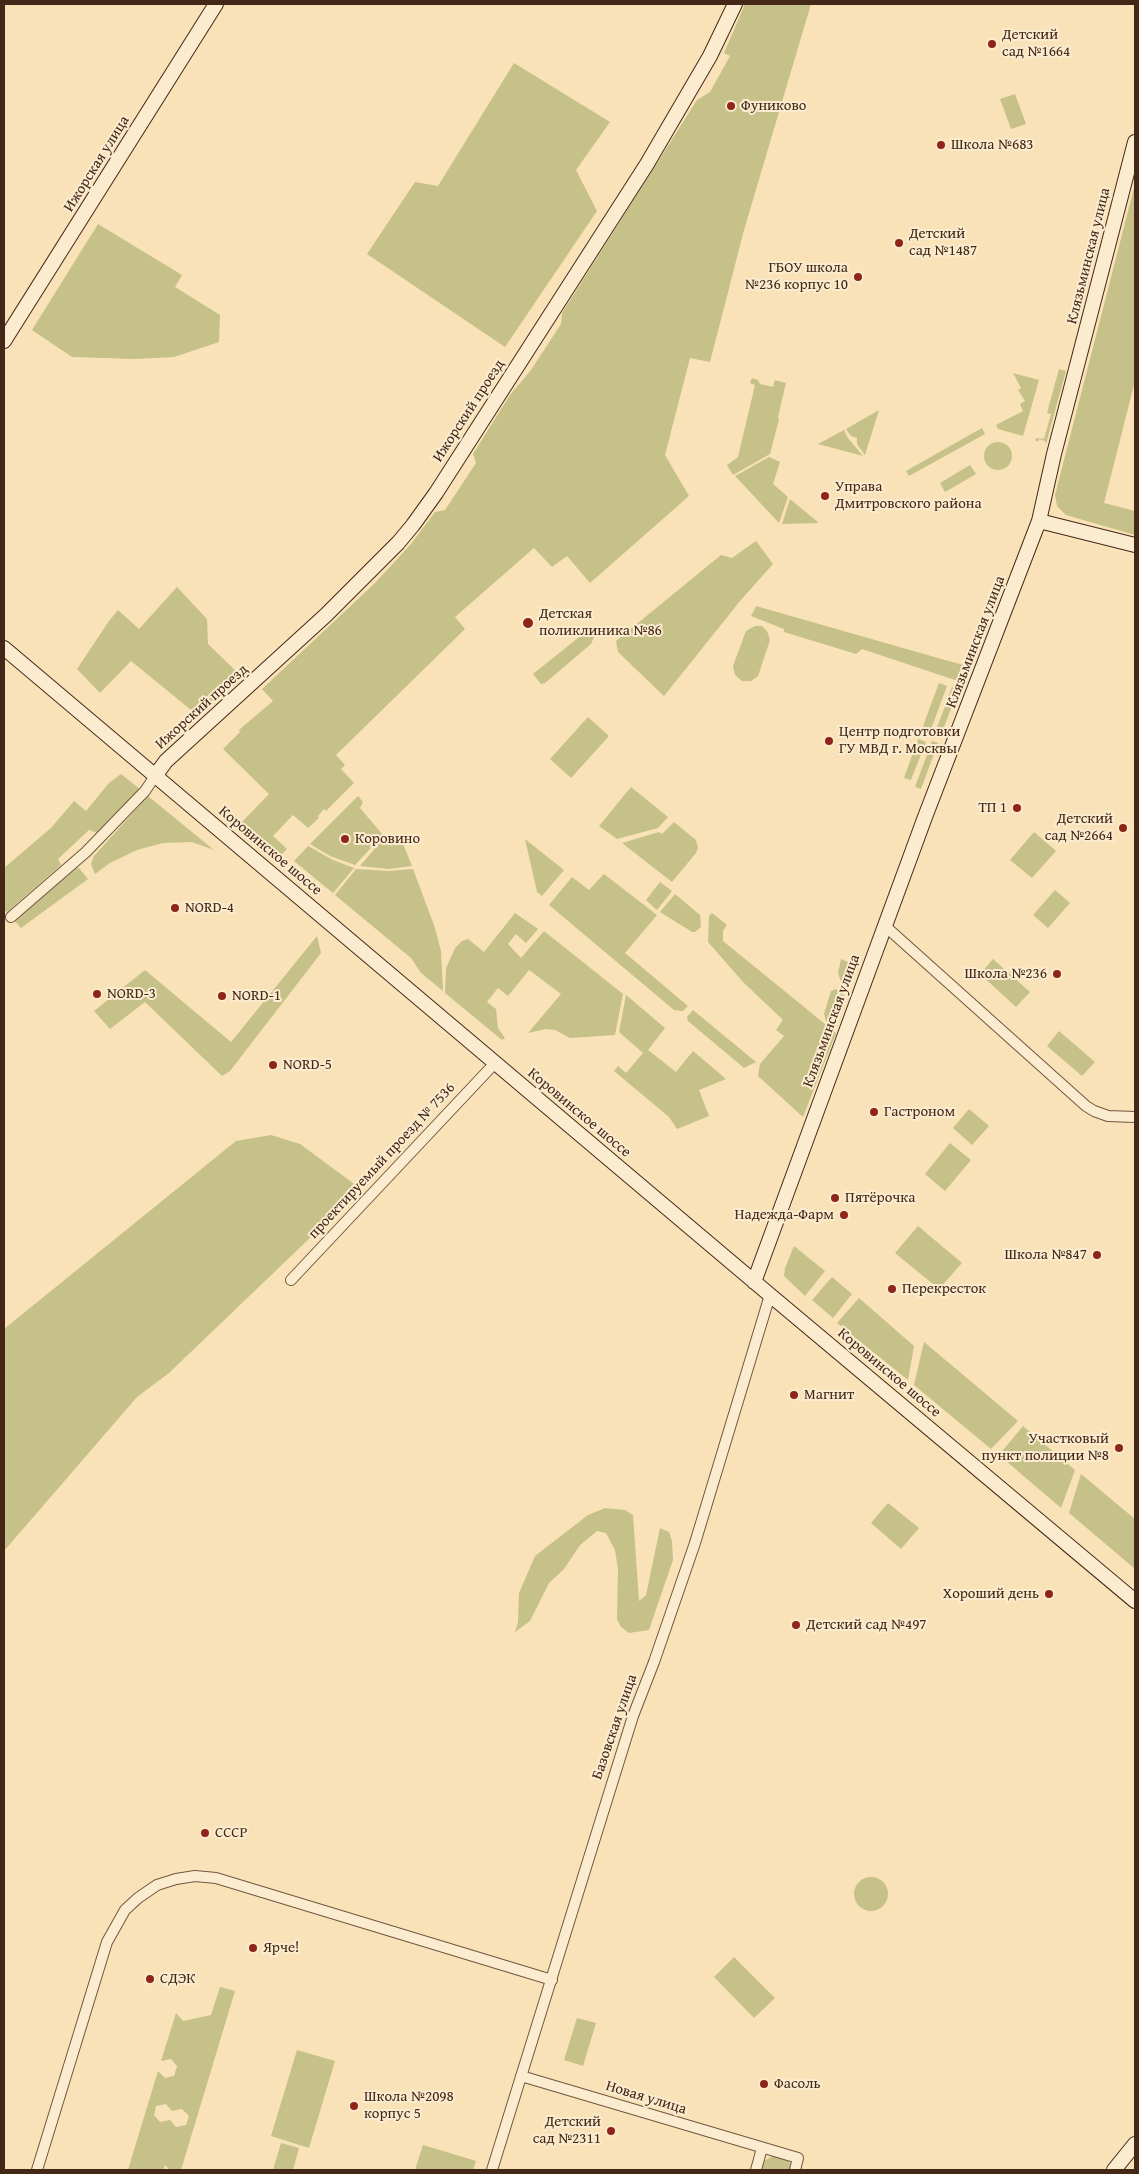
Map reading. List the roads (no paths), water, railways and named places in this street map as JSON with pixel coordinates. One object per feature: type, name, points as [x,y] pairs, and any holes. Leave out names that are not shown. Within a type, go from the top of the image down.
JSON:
[{"type":"street","name":"Ижорская улица","points":[[4,341],[216,4]]},
{"type":"street","name":"Ижорский проезд","points":[[155,776],[166,761],[326,615],[398,543],[413,525],[436,493],[647,164],[706,63],[735,4]]},
{"type":"street","name":"Клязьминская улица","points":[[754,1282],[885,926],[1039,520],[1054,454],[1135,142]]},
{"type":"street","points":[[1039,520],[1135,545]]},
{"type":"street","name":"Коровинское шоссе","points":[[4,648],[754,1282],[1135,1601]]},
{"type":"street","points":[[11,917],[86,852],[145,791],[155,776]]},
{"type":"street","points":[[885,926],[1086,1106],[1108,1116],[1135,1117]]},
{"type":"street","name":"проектируемый проезд № 7536","points":[[291,1280],[495,1063]]},
{"type":"street","name":"Базовская улица","points":[[492,2170],[633,1716],[696,1542],[770,1295]]},
{"type":"street","points":[[37,2170],[107,1942],[125,1910],[157,1885],[195,1876],[221,1880],[552,1980]]},
{"type":"street","name":"Новая улица","points":[[521,2076],[798,2158],[795,2170]]},
{"type":"street","points":[[1114,2170],[1135,2144]]},
{"type":"street","points":[[756,2170],[762,2148]]},
{"type":"place","name":"Детский сад №1664","points":[[992,44]]},
{"type":"place","name":"Фуниково","points":[[731,106]]},
{"type":"place","name":"Школа №683","points":[[941,145]]},
{"type":"place","name":"Детский сад №1487","points":[[899,243]]},
{"type":"place","name":"ГБОУ школа №236 корпус 10","points":[[858,277]]},
{"type":"place","name":"Управа Дмитровского района","points":[[825,496]]},
{"type":"place","name":"Детская поликлиника №86","points":[[528,623]]},
{"type":"place","name":"Центр подготовки ГУ МВД г. Москвы","points":[[829,741]]},
{"type":"place","name":"ТП 1","points":[[1017,808]]},
{"type":"place","name":"Детский сад №2664","points":[[1123,828]]},
{"type":"place","name":"Коровино","points":[[345,839]]},
{"type":"place","name":"NORD-4","points":[[175,908]]},
{"type":"place","name":"Школа №236","points":[[1057,974]]},
{"type":"place","name":"NORD-3","points":[[97,994]]},
{"type":"place","name":"NORD-1","points":[[222,996]]},
{"type":"place","name":"NORD-5","points":[[273,1065]]},
{"type":"place","name":"Гастроном","points":[[874,1112]]},
{"type":"place","name":"Пятёрочка","points":[[835,1198]]},
{"type":"place","name":"Надежда-Фарм","points":[[844,1215]]},
{"type":"place","name":"Школа №847","points":[[1097,1255]]},
{"type":"place","name":"Перекресток","points":[[892,1289]]},
{"type":"place","name":"Магнит","points":[[794,1395]]},
{"type":"place","name":"Участковый пункт полиции №8","points":[[1119,1448]]},
{"type":"place","name":"Хороший день","points":[[1049,1594]]},
{"type":"place","name":"Детский сад №497","points":[[796,1625]]},
{"type":"place","name":"СССР","points":[[205,1833]]},
{"type":"place","name":"Ярче!","points":[[253,1948]]},
{"type":"place","name":"СДЭК","points":[[150,1979]]},
{"type":"place","name":"Фасоль","points":[[764,2084]]},
{"type":"place","name":"Школа №2098 корпус 5","points":[[354,2106]]},
{"type":"place","name":"Детский сад №2311","points":[[611,2131]]}]
